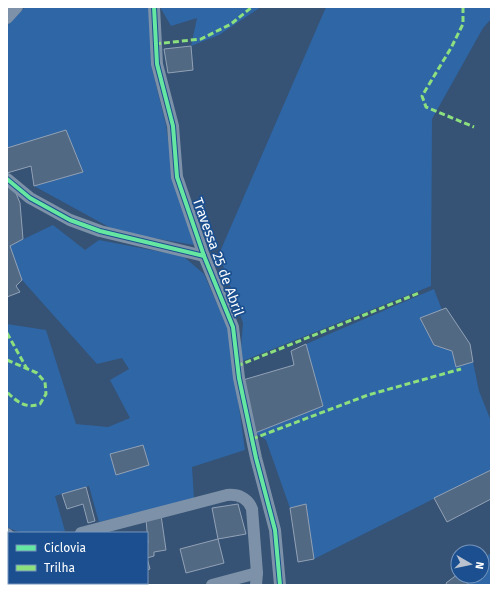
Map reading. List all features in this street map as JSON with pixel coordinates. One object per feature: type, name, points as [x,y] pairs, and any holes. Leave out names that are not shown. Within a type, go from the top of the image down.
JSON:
[{"type":"street","points":[[7,18],[16,7]]},
{"type":"street","name":"Travessa 25 de Abril","points":[[154,7],[157,64],[173,126],[177,177],[204,256],[233,328],[239,378],[256,458],[275,530],[280,585]]},
{"type":"street","points":[[7,179],[30,198],[70,220],[100,231],[204,256]]},
{"type":"street","points":[[85,532],[227,495],[236,495],[249,503],[252,509],[256,579],[212,585]]},
{"type":"shaded area","points":[[25,7],[149,7],[152,69],[166,125],[173,178],[194,245],[118,232],[34,186],[83,172],[7,148],[7,26]]},
{"type":"shaded area","points":[[160,7],[261,7],[219,35],[191,46],[197,18],[171,26]]},
{"type":"shaded area","points":[[326,7],[491,7],[491,19],[483,28],[432,119],[431,286],[240,362],[243,323],[219,254]]},
{"type":"shaded area","points":[[53,225],[85,250],[99,240],[183,256],[204,274],[228,329],[245,450],[192,467],[194,499],[99,522],[89,486],[55,496],[65,531],[21,532],[7,527],[7,324],[46,330],[76,424],[108,427],[130,418],[110,380],[129,369],[122,358],[97,364],[22,280],[7,247]]},
{"type":"shaded area","points":[[434,289],[442,310],[420,318],[434,345],[452,351],[456,367],[473,362],[479,391],[491,421],[491,470],[314,559],[306,504],[290,508],[266,440],[255,433],[323,406],[306,344]]},
{"type":"shaded area","points":[[491,553],[491,585],[469,585],[468,584],[490,584]]},
{"type":"building","points":[[191,46],[193,70],[168,73],[164,49]]},
{"type":"building","points":[[66,130],[83,172],[34,186],[31,166],[7,173],[7,148]]},
{"type":"building","points":[[7,186],[13,186],[20,203],[23,239],[10,246],[22,280],[16,286],[20,292],[7,297]]},
{"type":"building","points":[[446,308],[470,344],[473,362],[456,367],[452,351],[434,345],[420,318]]},
{"type":"building","points":[[306,344],[323,406],[255,433],[243,380],[294,365],[291,351]]},
{"type":"building","points":[[143,445],[149,465],[116,475],[110,454]]},
{"type":"building","points":[[491,470],[491,499],[447,522],[434,498]]},
{"type":"building","points":[[86,487],[95,521],[88,523],[83,504],[67,509],[62,494]]},
{"type":"building","points":[[238,504],[246,534],[218,539],[212,508]]},
{"type":"building","points":[[306,504],[314,559],[298,562],[290,508]]},
{"type":"building","points":[[161,515],[166,550],[154,552],[154,556],[148,558],[148,532],[146,519]]},
{"type":"building","points":[[218,539],[224,563],[186,573],[180,549]]},
{"type":"building","points":[[450,580],[450,584],[469,585],[447,585],[446,583]]},
{"type":"building","points":[[46,584],[77,585],[46,585]]},
{"type":"marked path","points":[[155,44],[201,39],[231,24],[252,7]]},
{"type":"marked path","points":[[463,7],[463,24],[451,48],[422,96],[426,107],[474,127]]},
{"type":"marked path","points":[[237,366],[419,293]]},
{"type":"marked path","points":[[7,333],[27,369]]},
{"type":"marked path","points":[[7,360],[37,373],[45,382],[46,394],[40,404],[30,406],[18,402],[7,392]]},
{"type":"marked path","points":[[252,439],[368,395],[461,369]]},
{"type":"cycle path","points":[[154,7],[157,64],[173,126],[177,177],[204,256],[233,327],[239,378],[256,458],[275,530],[280,585]]},
{"type":"cycle path","points":[[7,179],[30,198],[70,220],[100,231],[204,256]]}]
